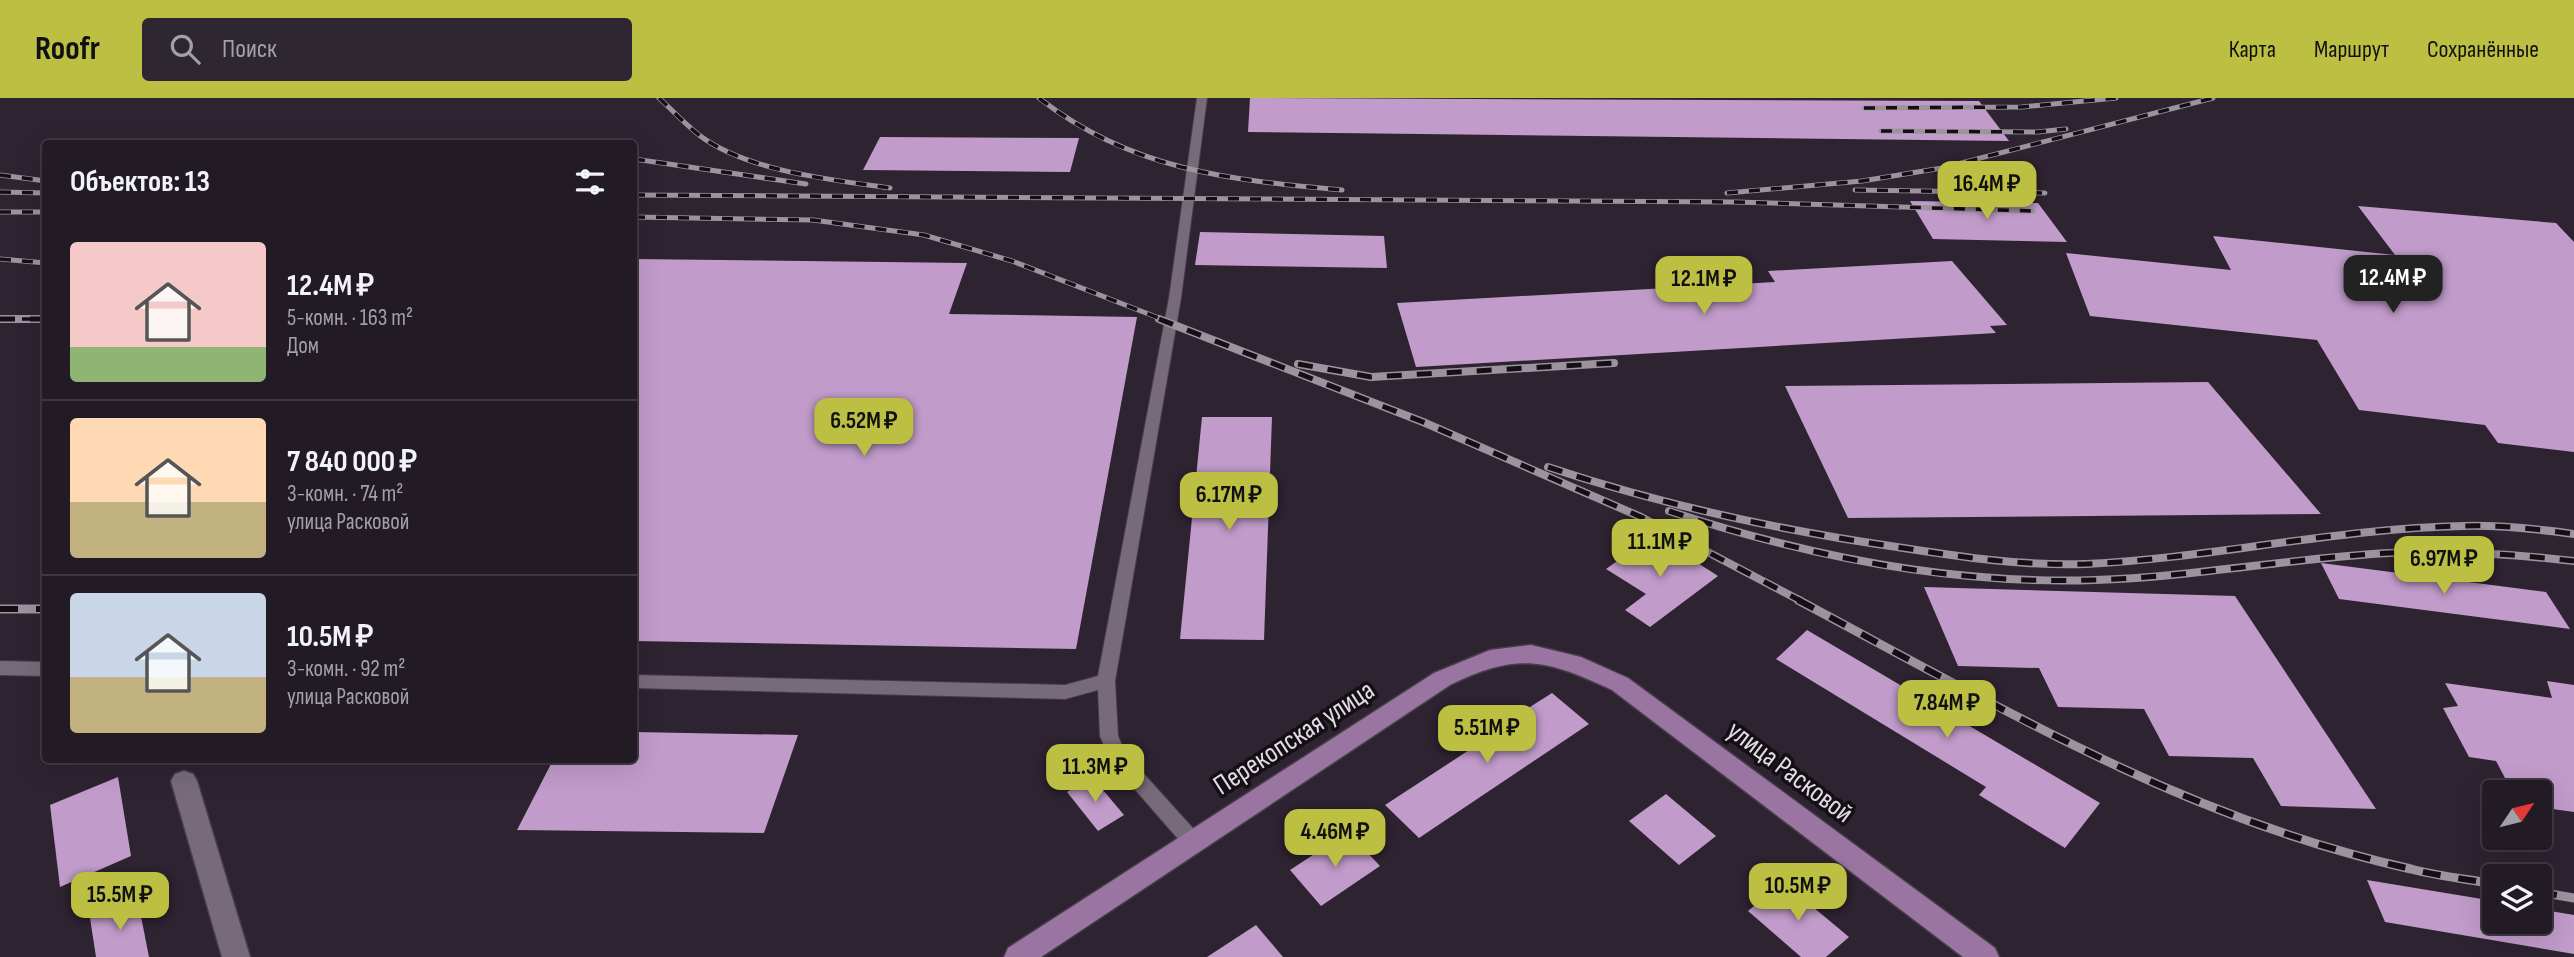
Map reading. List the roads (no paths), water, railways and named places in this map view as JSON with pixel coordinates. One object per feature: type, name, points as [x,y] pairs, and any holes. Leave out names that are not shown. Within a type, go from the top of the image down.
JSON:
[{"type":"main road","name":"Перекопская улица","points":[[1018,957],[1465,666],[1489,656],[1523,653],[1548,655]]},
{"type":"main road","name":"улица Расковой","points":[[1548,655],[1586,667],[1620,684],[1985,957]]},
{"type":"street","points":[[184,780],[236,957]]},
{"type":"lane","points":[[1193,842],[1118,757],[1109,736],[1106,681],[1175,298],[1202,98]]},
{"type":"lane","points":[[0,668],[42,669]]},
{"type":"lane","points":[[637,682],[1065,692],[1106,681]]},
{"type":"railway","points":[[659,98],[699,135],[741,157],[790,172],[890,188]]},
{"type":"railway","points":[[1039,98],[1074,122],[1109,141],[1146,156],[1183,167],[1260,182],[1342,190]]},
{"type":"railway","points":[[1864,108],[2022,107],[2116,98]]},
{"type":"railway","points":[[1727,193],[1862,181],[1942,168],[2213,98]]},
{"type":"railway","points":[[1881,131],[2037,132],[2066,129]]},
{"type":"railway","points":[[637,159],[806,184]]},
{"type":"railway","points":[[0,175],[42,180]]},
{"type":"railway","points":[[1855,190],[2045,193]]},
{"type":"railway","points":[[0,192],[42,193]]},
{"type":"railway","points":[[637,195],[1735,202],[2033,211]]},
{"type":"railway","points":[[0,212],[42,212]]},
{"type":"railway","points":[[637,217],[813,220],[924,235],[1012,261],[1164,320]]},
{"type":"railway","points":[[0,259],[42,263]]},
{"type":"railway","points":[[0,319],[42,319]]},
{"type":"railway","points":[[1159,319],[1423,422],[1641,517],[1801,601]]},
{"type":"railway","points":[[1298,364],[1371,377],[1614,363]]},
{"type":"railway","points":[[1548,467],[1677,505],[1764,524],[1921,551],[2015,562],[2086,564],[2133,561],[2417,528],[2492,526],[2574,534]]},
{"type":"railway","points":[[1669,511],[1825,554],[1986,578],[2132,578],[2352,555],[2412,552],[2482,553],[2574,561]]},
{"type":"railway","points":[[1798,600],[1978,697],[2166,788],[2246,820],[2328,847],[2431,874],[2482,882]]},
{"type":"railway","points":[[0,609],[42,609]]},
{"type":"railway","points":[[2552,894],[2574,898]]}]
